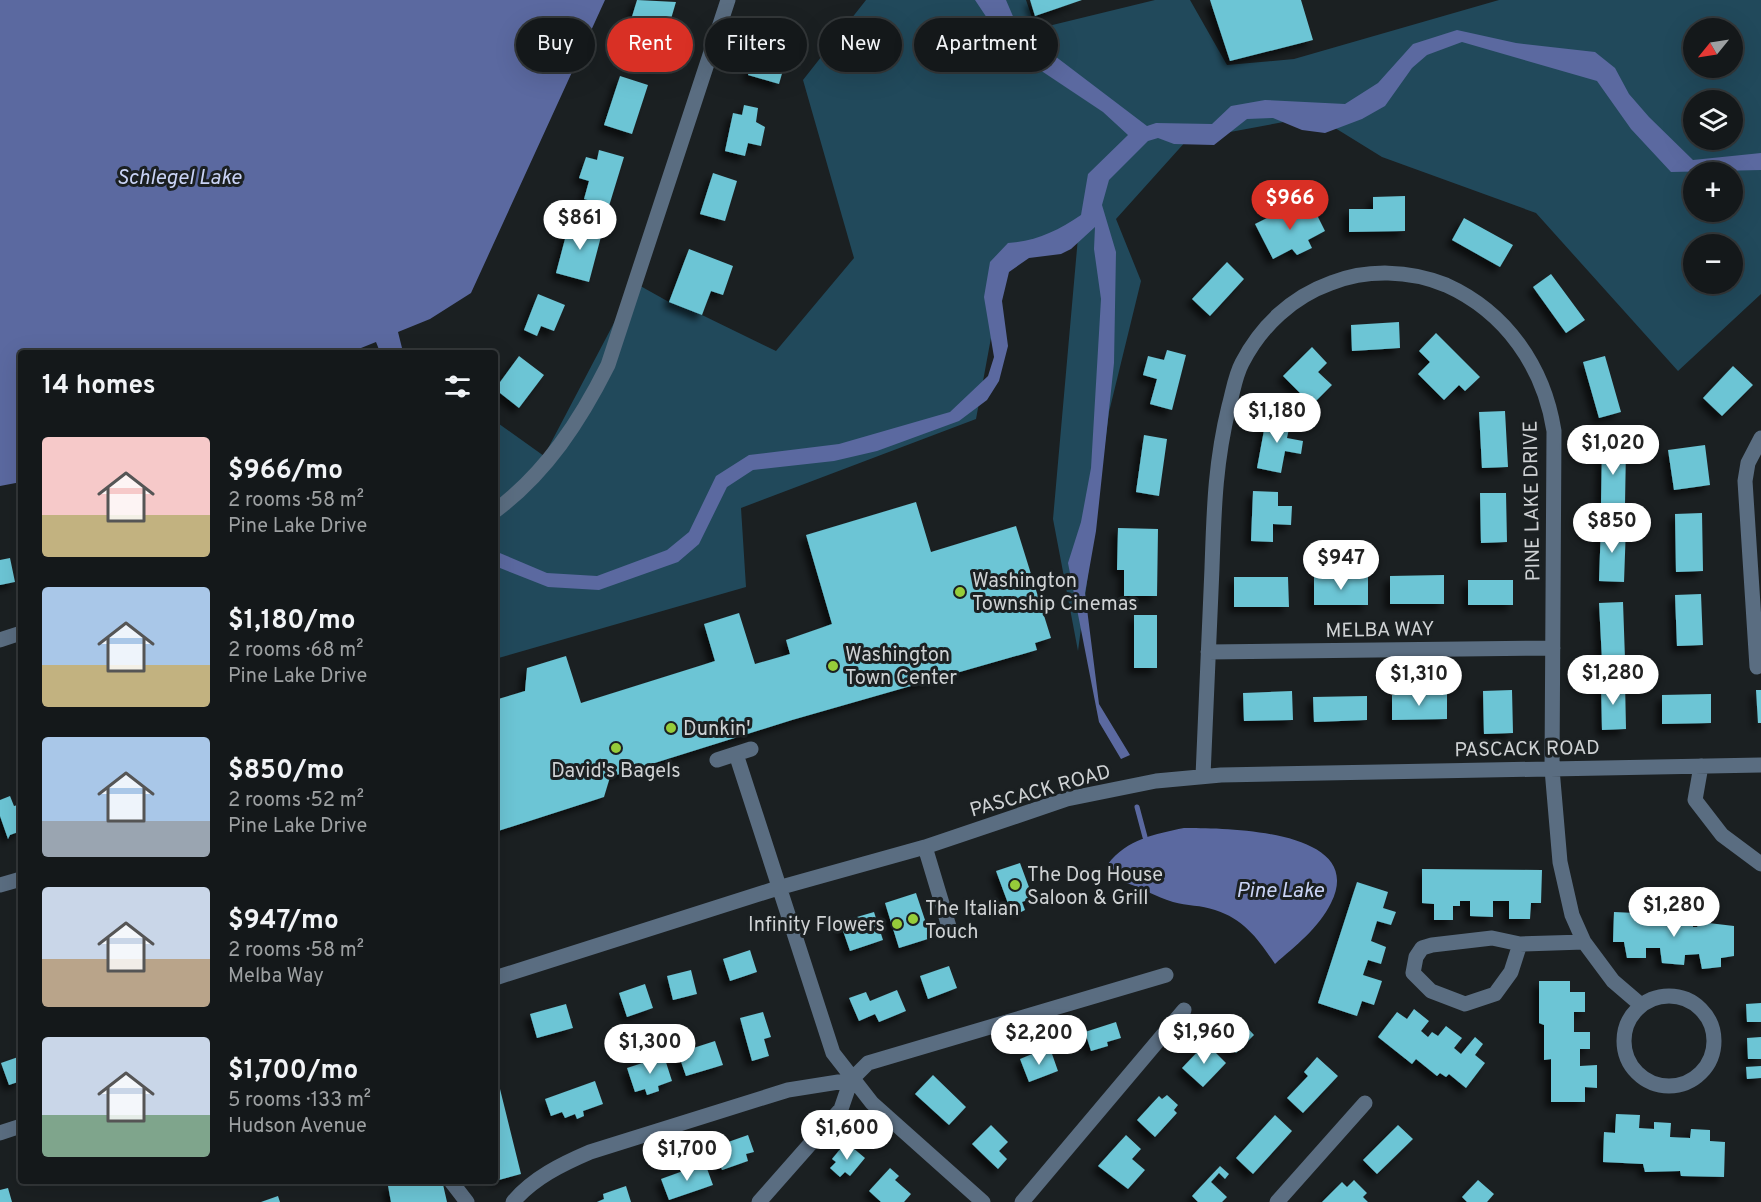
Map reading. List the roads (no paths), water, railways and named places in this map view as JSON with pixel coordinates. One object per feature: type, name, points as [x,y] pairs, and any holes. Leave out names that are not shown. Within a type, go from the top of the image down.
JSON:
[{"type":"street","points":[[500,507],[538,473],[562,444],[587,407],[608,365],[728,0]]},
{"type":"street","name":"PINE LAKE DRIVE","points":[[1203,776],[1216,464],[1233,389],[1242,363],[1256,339],[1272,320],[1293,302],[1317,288],[1341,279],[1387,273],[1412,275],[1461,292],[1484,307],[1505,327],[1527,354],[1541,380],[1551,408],[1554,431],[1552,769],[1564,886],[1572,915],[1584,942],[1613,981],[1641,1005]]},
{"type":"street","points":[[1757,667],[1745,481],[1748,463],[1761,438]]},
{"type":"street","points":[[0,640],[18,634]]},
{"type":"street","name":"MELBA WAY","points":[[1208,652],[1553,648]]},
{"type":"street","points":[[717,760],[743,751],[778,888],[833,1053],[851,1080],[872,1103],[982,1202]]},
{"type":"street","name":"PASCACK ROAD","points":[[498,977],[778,888],[925,847],[1067,799],[1156,781],[1203,776],[1761,765]]},
{"type":"street","points":[[1701,766],[1695,801],[1722,834],[1761,864]]},
{"type":"street","points":[[925,847],[950,930]]},
{"type":"street","points":[[0,885],[18,880]]},
{"type":"street","points":[[1520,944],[1511,972],[1496,994],[1465,1004],[1431,991],[1413,973],[1416,957],[1422,948],[1432,945],[1492,938],[1520,944],[1584,942]]},
{"type":"street","points":[[759,1202],[841,1109],[851,1080],[868,1063],[1166,975]]},
{"type":"street","points":[[1670,995],[1686,999],[1700,1007],[1709,1019],[1714,1035],[1714,1050],[1708,1065],[1698,1077],[1684,1085],[1670,1087],[1656,1085],[1633,1069],[1623,1043],[1631,1016],[1641,1005],[1655,998],[1670,995]]},
{"type":"street","points":[[1022,1202],[1184,1010]]},
{"type":"street","points":[[513,1202],[537,1180],[563,1164],[590,1152],[788,1090],[851,1080]]},
{"type":"street","points":[[1277,1202],[1365,1103]]},
{"type":"street","points":[[0,1133],[18,1127]]},
{"type":"street","points":[[453,1184],[467,1202]]},
{"type":"water","name":"Schlegel Lake","points":[[0,0],[605,0],[595,22],[595,18],[516,18],[516,72],[572,72],[471,293],[430,319],[398,332],[402,350],[379,350],[376,342],[356,350],[18,350],[18,483],[0,486]]},
{"type":"water","points":[[975,0],[1006,0],[1014,18],[987,18]]},
{"type":"water","points":[[1457,30],[1516,43],[1595,52],[1615,68],[1629,94],[1693,160],[1761,153],[1761,170],[1743,170],[1743,162],[1683,162],[1683,172],[1671,172],[1631,129],[1597,81],[1462,42],[1427,55],[1412,68],[1385,106],[1362,119],[1325,133],[1302,130],[1273,118],[1247,119],[1214,145],[1174,144],[1158,138],[1148,141],[1109,180],[1102,205],[1116,252],[1114,363],[1096,531],[1085,593],[1099,704],[1130,755],[1121,759],[1099,722],[1068,563],[1081,522],[1091,468],[1101,299],[1094,249],[1095,227],[1071,249],[1061,254],[1029,258],[1009,272],[1002,301],[1008,346],[999,381],[987,400],[959,421],[877,451],[834,461],[753,470],[727,487],[699,544],[678,562],[599,590],[548,587],[498,567],[498,552],[547,573],[597,576],[667,550],[689,532],[716,476],[749,455],[839,444],[950,412],[988,376],[994,357],[984,297],[990,262],[1008,243],[1046,234],[1081,215],[1088,174],[1128,135],[1103,112],[1043,72],[1058,72],[1058,58],[1147,126],[1156,123],[1212,124],[1231,106],[1265,100],[1345,104],[1378,83],[1413,44]]},
{"type":"water","name":"Pine Lake","points":[[1184,828],[1258,832],[1287,838],[1312,847],[1329,860],[1337,879],[1331,903],[1313,929],[1275,964],[1250,931],[1234,919],[1210,908],[1166,900],[1122,882],[1108,864],[1133,843],[1152,835]]},
{"type":"waterway","points":[[1137,807],[1145,837]]},
{"type":"place","name":"Washington Township Cinemas","points":[[960,592]]},
{"type":"place","name":"Washington Town Center","points":[[833,666]]},
{"type":"place","name":"Dunkin'","points":[[671,728]]},
{"type":"place","name":"David's Bagels","points":[[616,748]]},
{"type":"place","name":"The Dog House Saloon & Grill","points":[[1015,885]]},
{"type":"place","name":"The Italian Touch","points":[[913,919]]},
{"type":"place","name":"Infinity Flowers","points":[[897,924]]}]
